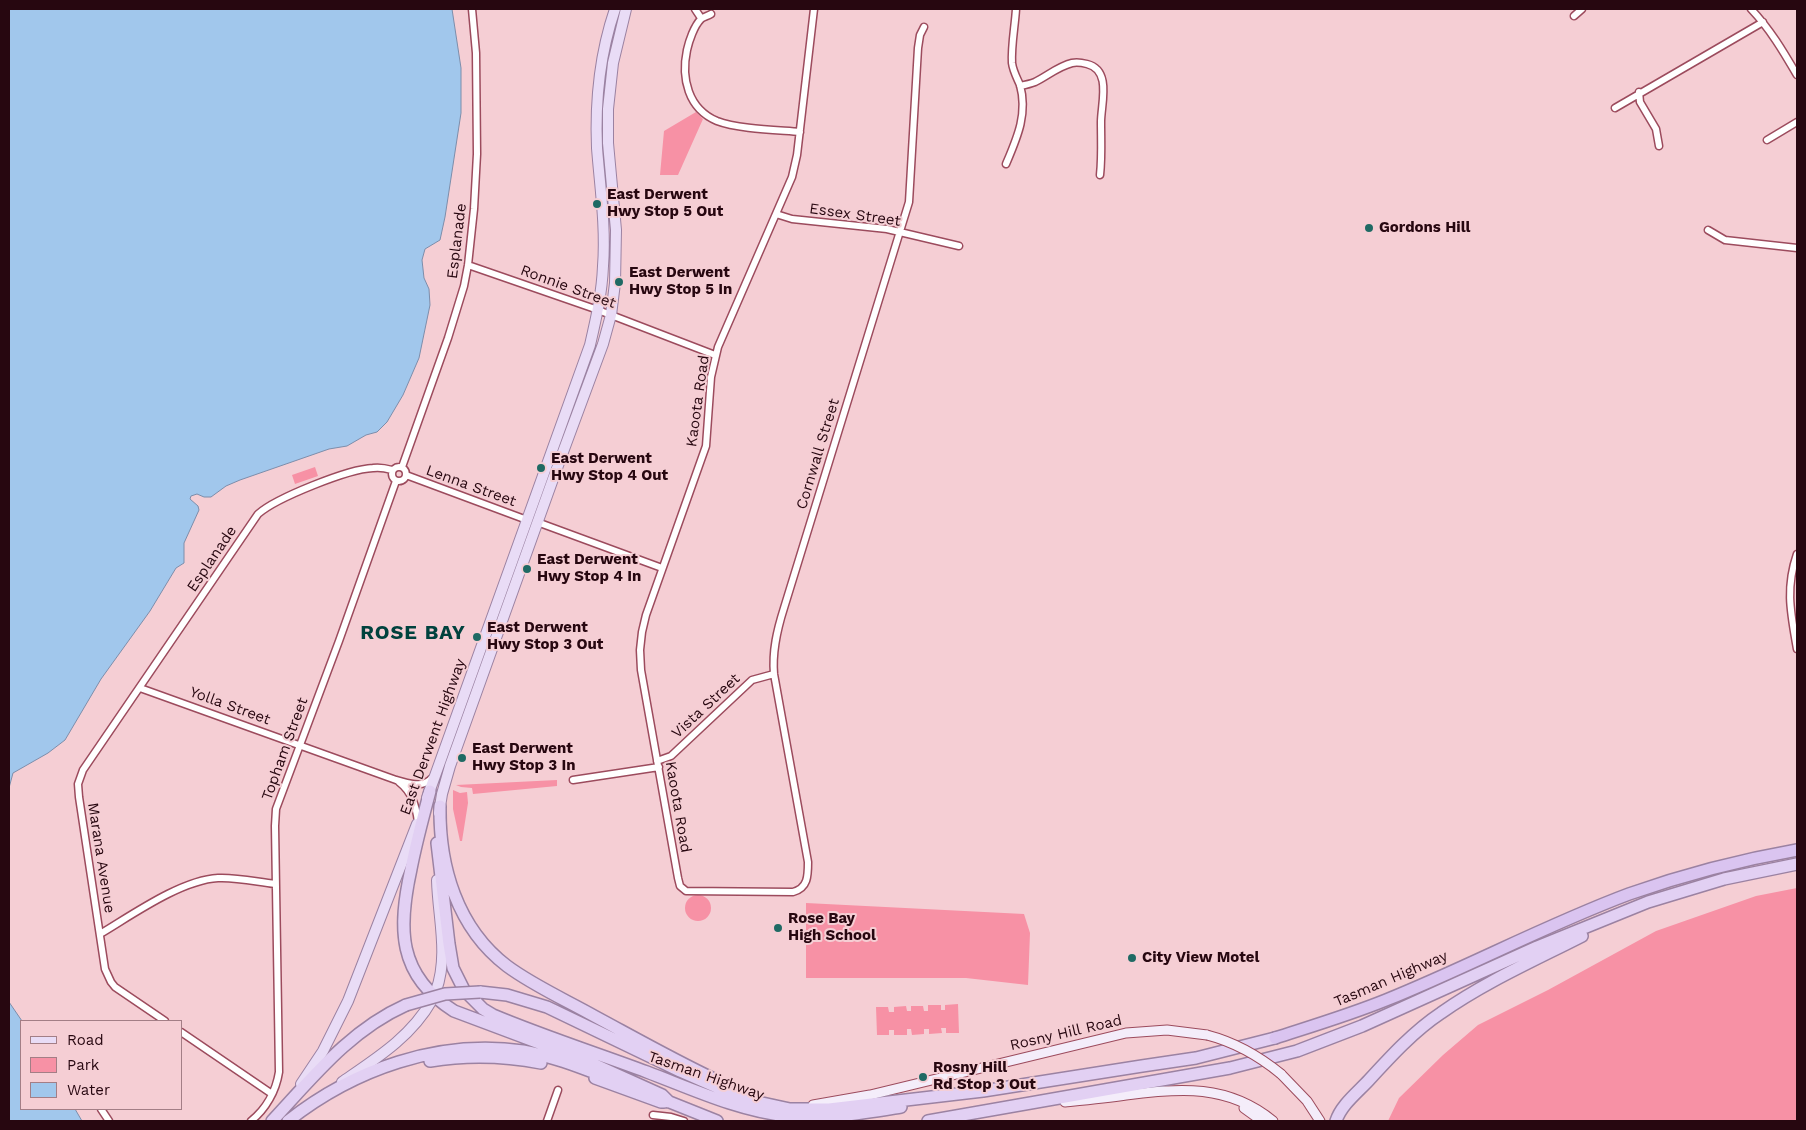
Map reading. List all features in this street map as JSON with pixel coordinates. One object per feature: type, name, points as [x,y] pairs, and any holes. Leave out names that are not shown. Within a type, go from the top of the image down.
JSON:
[{"type":"highway","points":[[430,791],[415,848],[403,913],[405,946],[410,963],[420,981],[454,1011],[582,1059],[662,1095],[669,1102]]},
{"type":"highway","points":[[440,806],[443,854],[454,893],[473,930],[497,958],[517,973],[550,992],[710,1077],[775,1106]]},
{"type":"highway","name":"Tasman Highway","points":[[437,842],[451,960],[457,978],[464,990],[483,1009],[493,1015],[714,1097],[762,1112],[803,1118],[847,1115],[983,1090]]},
{"type":"highway","name":"Tasman Highway","points":[[272,1121],[348,1041],[377,1020],[406,1005],[446,994],[480,992],[507,995],[547,1007],[722,1090],[744,1099],[790,1108],[829,1108],[983,1090],[1196,1058],[1275,1038],[1345,1016],[1628,895],[1708,870],[1797,850]]},
{"type":"highway","name":"Tasman Highway","points":[[928,1121],[1230,1068],[1297,1051],[1362,1026],[1554,940],[1648,902],[1724,879],[1797,864]]},
{"type":"highway","points":[[1336,1121],[1343,1108],[1394,1054],[1440,1013],[1481,989],[1648,902]]},
{"type":"highway","points":[[301,1116],[350,1083],[391,1064],[438,1052],[483,1049],[509,1050],[555,1058],[717,1121]]},
{"type":"highway","points":[[288,1121],[317,1109],[350,1090],[380,1076],[402,1068],[456,1058],[494,1057],[518,1059],[568,1069],[661,1102],[669,1102]]},
{"type":"main road","name":"East Derwent Highway","points":[[285,1107],[319,1057],[348,1001],[430,791],[590,345],[602,286],[604,248],[597,146],[597,114],[602,61],[615,9]]},
{"type":"main road","name":"East Derwent Highway","points":[[301,1116],[401,1040],[420,1020],[434,995],[440,976],[442,934],[437,883],[437,842],[440,806],[450,766],[603,344],[611,315],[616,284],[616,230],[608,143],[608,109],[613,63],[626,9]]},
{"type":"main road","name":"Rosny Hill Road","points":[[790,1108],[870,1094],[1126,1033],[1167,1030],[1207,1035],[1250,1052],[1281,1074],[1307,1101],[1320,1121]]},
{"type":"main road","name":"Tasman Highway","points":[[1032,1103],[1045,1104],[1154,1091],[1191,1090]]},
{"type":"main road","points":[[1191,1090],[1214,1095],[1232,1102],[1262,1121]]},
{"type":"main road","points":[[1191,1090],[1210,1091],[1232,1098],[1256,1109],[1273,1121]]},
{"type":"street","name":"Esplanade","points":[[402,467],[448,338],[464,286],[468,265],[474,210],[477,154],[476,53],[472,9]]},
{"type":"street","points":[[695,9],[701,18]]},
{"type":"street","name":"Kaoota Road","points":[[802,889],[786,892],[689,891],[682,888],[676,868],[641,670],[640,650],[646,615],[706,446],[710,377],[715,355],[792,176],[800,132],[814,9]]},
{"type":"street","points":[[1006,164],[1022,123],[1023,110],[1020,86],[1012,63],[1016,9]]},
{"type":"street","points":[[1574,16],[1581,9]]},
{"type":"street","points":[[1751,9],[1777,41],[1797,75]]},
{"type":"street","points":[[711,14],[701,18],[688,44],[684,70],[688,92],[697,106],[710,117],[726,124],[800,132]]},
{"type":"street","points":[[1614,108],[1763,22]]},
{"type":"street","name":"Cornwall Street","points":[[802,889],[808,874],[808,862],[773,660],[780,621],[900,233],[910,192],[918,48],[920,35],[924,27]]},
{"type":"street","points":[[1020,86],[1033,82],[1074,62],[1091,65],[1098,71],[1103,79],[1104,90],[1100,175]]},
{"type":"street","points":[[1639,92],[1640,102],[1656,129],[1659,146]]},
{"type":"street","points":[[1767,140],[1797,122]]},
{"type":"street","name":"Essex Street","points":[[776,214],[792,219],[871,227],[959,246]]},
{"type":"street","points":[[1708,230],[1725,240],[1797,248]]},
{"type":"street","name":"Ronnie Street","points":[[468,265],[598,310],[715,355]]},
{"type":"street","points":[[397,466],[402,467],[406,475],[401,481],[396,481],[392,477],[392,470],[397,466]]},
{"type":"street","name":"Esplanade","points":[[140,688],[258,514],[272,503],[342,475],[371,468],[392,470]]},
{"type":"street","name":"Lenna Street","points":[[406,475],[526,520]]},
{"type":"street","name":"Topham Street","points":[[250,1121],[261,1111],[272,1094],[278,1078],[275,884],[276,810],[396,481]]},
{"type":"street","points":[[537,522],[662,568]]},
{"type":"street","points":[[1797,554],[1789,591],[1790,611],[1797,649]]},
{"type":"street","name":"Vista Street","points":[[658,764],[671,756],[752,680],[774,674]]},
{"type":"street","name":"Yolla Street","points":[[140,688],[396,780],[423,785],[430,781],[437,772]]},
{"type":"street","name":"Marana Avenue","points":[[140,688],[83,770],[78,784],[105,969],[111,982],[164,1020]]},
{"type":"street","points":[[573,780],[658,764]]},
{"type":"street","name":"Yolla Street","points":[[396,780],[411,795],[416,806],[418,822]]},
{"type":"street","points":[[100,934],[174,892],[203,881],[227,878],[275,884]]},
{"type":"street","points":[[182,1033],[272,1094]]},
{"type":"street","points":[[547,1121],[558,1090]]},
{"type":"street","points":[[102,1110],[109,1121]]},
{"type":"street","points":[[653,1115],[684,1121]]},
{"type":"green space","points":[[696,112],[703,119],[678,175],[660,175],[664,131]]},
{"type":"green space","points":[[315,467],[318,476],[295,484],[292,475]]},
{"type":"green space","points":[[557,780],[557,786],[473,794],[472,788],[456,785]]},
{"type":"green space","points":[[453,790],[460,793],[467,792],[468,803],[462,841],[460,841],[453,809]]},
{"type":"green space","points":[[1797,888],[1797,1121],[1388,1121],[1399,1098],[1443,1055],[1478,1025],[1548,990],[1656,931],[1756,896]]},
{"type":"green space","points":[[698,895],[707,899],[711,908],[707,917],[698,921],[689,917],[685,908],[689,899]]},
{"type":"green space","points":[[806,903],[1024,914],[1030,933],[1028,985],[966,978],[806,978]]},
{"type":"green space","points":[[958,1004],[959,1033],[946,1033],[946,1028],[941,1028],[942,1033],[929,1034],[929,1029],[924,1029],[924,1034],[912,1035],[911,1029],[907,1029],[907,1035],[894,1035],[894,1030],[889,1030],[889,1035],[877,1035],[876,1007],[888,1007],[889,1012],[894,1012],[894,1007],[906,1006],[907,1011],[911,1011],[911,1006],[923,1006],[924,1011],[928,1011],[928,1005],[941,1005],[941,1010],[945,1010],[945,1005]]},
{"type":"water","points":[[9,9],[452,9],[461,68],[461,113],[440,240],[425,249],[422,260],[424,278],[429,289],[430,305],[419,358],[403,395],[387,422],[377,432],[366,435],[347,446],[329,449],[240,480],[226,486],[211,497],[197,494],[191,496],[190,499],[198,506],[199,510],[184,543],[184,563],[176,568],[150,611],[101,679],[65,740],[48,753],[13,773],[9,788]]},
{"type":"water","points":[[9,1002],[21,1020],[20,1110],[76,1110],[82,1121],[9,1121]]},
{"type":"place","name":"East Derwent Hwy Stop 5 Out","points":[[597,204]]},
{"type":"place","name":"Gordons Hill","points":[[1369,228]]},
{"type":"place","name":"East Derwent Hwy Stop 5 In","points":[[619,282]]},
{"type":"place","name":"East Derwent Hwy Stop 4 Out","points":[[541,468]]},
{"type":"place","name":"East Derwent Hwy Stop 4 In","points":[[527,569]]},
{"type":"place","name":"East Derwent Hwy Stop 3 Out","points":[[477,637]]},
{"type":"place","name":"East Derwent Hwy Stop 3 In","points":[[462,758]]},
{"type":"place","name":"Rose Bay High School","points":[[778,928]]},
{"type":"place","name":"City View Motel","points":[[1132,958]]},
{"type":"place","name":"Rosny Hill Rd Stop 3 Out","points":[[923,1077]]},
{"type":"district","name":"ROSE BAY","points":[[413,633]]}]
